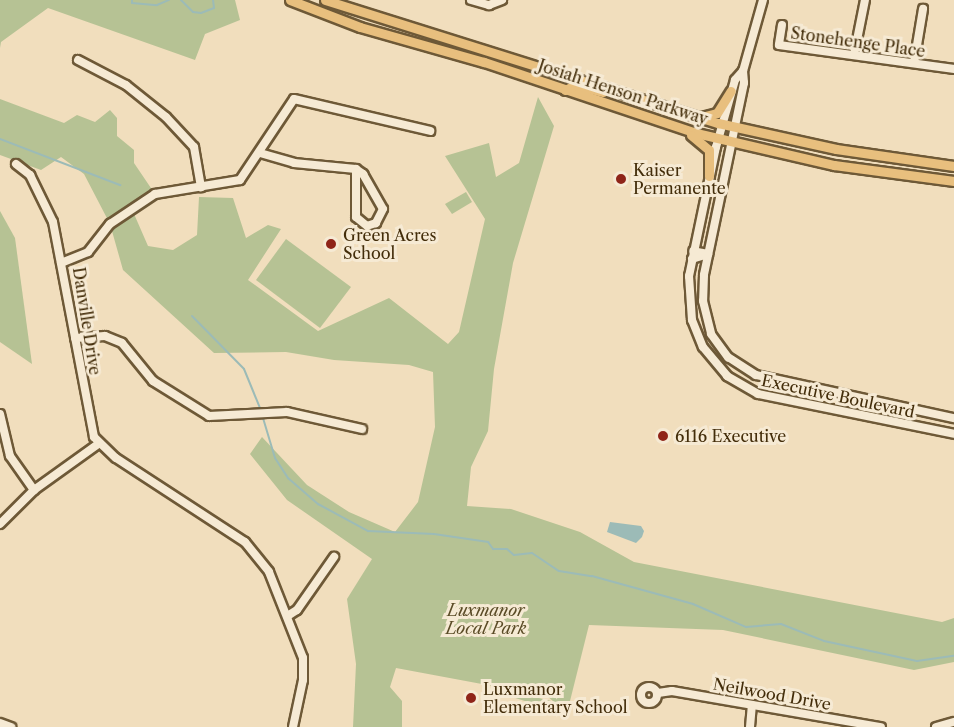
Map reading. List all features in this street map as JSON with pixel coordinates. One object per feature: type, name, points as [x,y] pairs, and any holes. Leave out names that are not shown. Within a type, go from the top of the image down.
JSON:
[{"type":"main road","name":"Josiah Henson Parkway","points":[[290,0],[369,30],[718,139],[834,165],[954,181]]},
{"type":"main road","name":"Josiah Henson Parkway","points":[[326,0],[507,54],[629,96],[722,124],[836,149],[954,166]]},
{"type":"main road","points":[[565,90],[578,86],[629,96]]},
{"type":"main road","points":[[700,118],[718,112],[731,91]]},
{"type":"main road","points":[[682,129],[708,147],[709,176]]},
{"type":"street","points":[[471,0],[489,5],[502,0]]},
{"type":"street","points":[[692,255],[708,254],[744,82],[743,71],[763,0]]},
{"type":"street","points":[[854,55],[865,0]]},
{"type":"street","points":[[914,63],[923,9]]},
{"type":"street","name":"Stonehenge Place","points":[[782,25],[779,45],[954,69]]},
{"type":"street","points":[[78,60],[126,85],[166,117],[194,147],[201,187]]},
{"type":"street","name":"Executive Boulevard","points":[[743,71],[731,91],[692,255],[689,304],[700,341],[721,371],[742,386],[766,396],[954,434]]},
{"type":"street","name":"Danville Drive","points":[[98,444],[90,423],[62,263],[88,252],[110,224],[131,206],[163,191],[240,180],[294,99],[430,131]]},
{"type":"street","points":[[260,153],[294,163],[356,170],[375,191],[383,209],[376,223],[367,226],[356,217],[356,170]]},
{"type":"street","points":[[16,164],[30,175],[44,198],[62,263]]},
{"type":"street","name":"Executive Boulevard","points":[[708,254],[703,295],[711,334],[728,357],[750,373],[954,419]]},
{"type":"street","points":[[75,338],[105,336],[122,343],[153,381],[209,416],[287,412],[362,429]]},
{"type":"street","points":[[806,404],[809,388]]},
{"type":"street","points":[[859,415],[863,400]]},
{"type":"street","points":[[0,414],[10,456],[34,490]]},
{"type":"street","points":[[0,524],[34,490],[98,444],[244,542],[269,572],[289,615],[303,658],[303,680],[293,727]]},
{"type":"street","points":[[289,615],[297,610],[334,557]]},
{"type":"street","name":"Neilwood Drive","points":[[658,693],[672,691],[881,727]]},
{"type":"street","points":[[750,727],[752,705]]},
{"type":"street","points":[[936,727],[954,722]]},
{"type":"street","points":[[0,723],[11,727]]},
{"type":"green space","points":[[0,0],[235,0],[240,20],[205,34],[195,60],[48,8],[1,42],[0,48]]},
{"type":"green space","name":"Luxmanor Local Park","points":[[538,97],[554,126],[513,263],[494,369],[488,431],[471,467],[467,506],[511,509],[580,532],[634,562],[942,622],[954,618],[954,662],[914,670],[723,630],[589,625],[567,713],[547,696],[396,668],[390,687],[402,701],[402,727],[353,727],[356,664],[347,599],[372,559],[287,500],[250,454],[262,437],[307,485],[349,512],[395,532],[418,502],[435,427],[433,372],[409,365],[334,360],[286,352],[214,353],[123,270],[110,224],[84,174],[61,157],[41,170],[0,155],[0,99],[64,123],[77,115],[95,122],[110,110],[117,118],[117,136],[134,150],[134,163],[155,194],[131,207],[148,246],[173,250],[197,235],[199,197],[233,198],[246,238],[268,225],[281,229],[248,280],[318,331],[389,298],[448,344],[459,332],[485,219],[445,156],[489,143],[496,177],[519,163]]},
{"type":"green space","points":[[466,192],[472,202],[452,214],[445,204]]},
{"type":"green space","points":[[0,211],[15,238],[32,364],[0,342]]},
{"type":"green space","points":[[286,239],[351,287],[320,328],[256,280]]},
{"type":"green space","points":[[511,691],[551,701],[550,713],[526,710],[528,702],[509,696]]},
{"type":"water","points":[[610,522],[641,526],[644,531],[642,537],[636,543],[607,532]]},
{"type":"waterway","points":[[132,0],[132,3],[157,5],[169,0]]},
{"type":"waterway","points":[[181,0],[193,12],[201,13],[214,8],[213,0]]},
{"type":"waterway","points":[[0,139],[120,185]]},
{"type":"waterway","points":[[192,316],[244,369],[260,408]]},
{"type":"waterway","points":[[263,418],[275,458],[288,478],[318,504],[368,531],[434,534],[488,542],[493,549],[507,549],[514,555],[532,553],[559,571],[592,576],[693,604],[746,627],[781,624],[824,641],[917,661],[954,656]]},
{"type":"place","name":"Kaiser Permanente","points":[[621,179]]},
{"type":"place","name":"Green Acres School","points":[[331,244]]},
{"type":"place","name":"6116 Executive","points":[[663,436]]},
{"type":"place","name":"Luxmanor Elementary School","points":[[471,698]]}]
